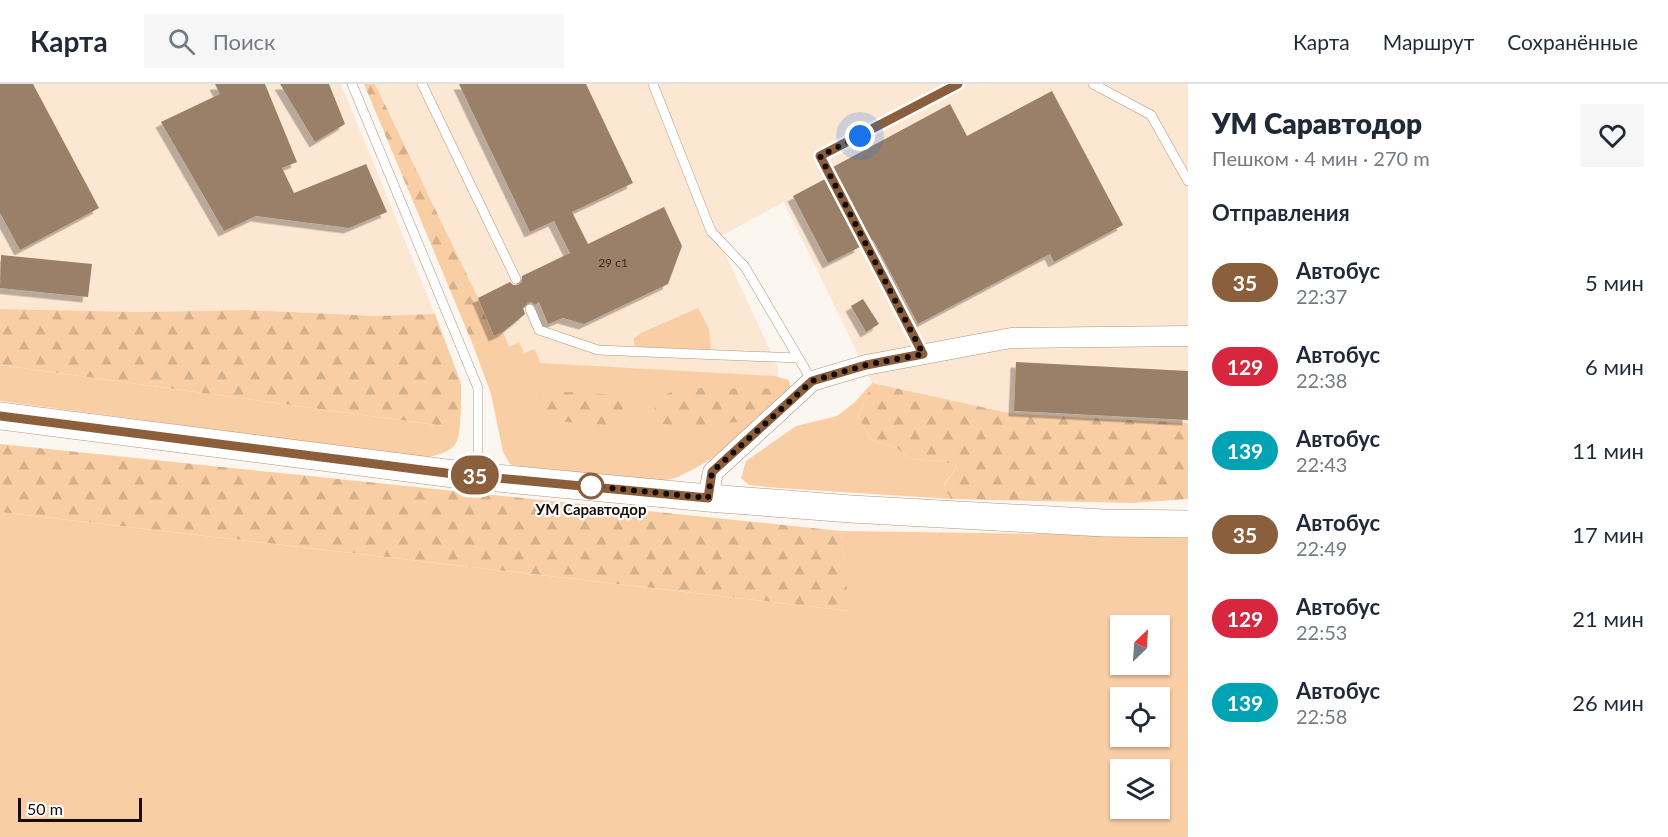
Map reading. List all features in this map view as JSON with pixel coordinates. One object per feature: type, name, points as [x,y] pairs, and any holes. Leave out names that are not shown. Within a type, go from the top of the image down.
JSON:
[{"type":"main road","points":[[0,416],[454,474],[708,498],[1104,523],[1188,525]]},
{"type":"street","points":[[708,498],[712,472],[812,381],[866,365],[1011,338],[1188,336]]},
{"type":"lane","points":[[352,84],[478,388],[478,475]]},
{"type":"lane","points":[[422,84],[516,279]]},
{"type":"lane","points":[[653,84],[711,231],[745,267],[812,381]]},
{"type":"lane","points":[[923,354],[820,156],[958,84]]},
{"type":"lane","points":[[1093,84],[1151,115],[1188,182]]},
{"type":"lane","points":[[530,309],[539,330],[598,350],[798,358]]},
{"type":"shaded area","points":[[0,84],[341,84],[435,314],[376,316],[248,310],[139,312],[0,309]]},
{"type":"shaded area","points":[[375,84],[1188,84],[1188,423],[1009,413],[872,383],[784,202],[719,237],[778,367],[778,389],[520,379],[494,336]]},
{"type":"green space","points":[[364,84],[375,84],[494,336],[473,345]]},
{"type":"green space","points":[[698,308],[709,329],[711,350],[634,345],[634,338],[641,333]]},
{"type":"green space","points":[[0,309],[139,312],[248,310],[376,316],[435,314],[461,383],[461,411],[444,426],[0,365]]},
{"type":"green space","points":[[503,332],[509,347],[519,342],[524,353],[535,349],[540,363],[775,376],[789,380],[792,394],[775,419],[678,477],[663,481],[520,467],[510,464],[503,452],[491,394],[473,345]]},
{"type":"green space","points":[[0,365],[443,426],[461,411],[458,438],[452,448],[446,452],[426,458],[0,401]]},
{"type":"green space","points":[[872,383],[858,416],[871,440],[897,448],[910,459],[942,461],[957,466],[944,485],[951,499],[749,485],[741,478],[746,461],[796,426],[837,416],[855,402]]},
{"type":"green space","points":[[872,383],[1009,413],[1188,423],[1188,499],[1132,503],[951,499],[944,486],[957,466],[942,461],[910,459],[897,448],[871,440],[858,416]]},
{"type":"green space","points":[[680,388],[778,389],[781,395],[775,419],[687,426],[663,424],[654,409],[658,398]]},
{"type":"green space","points":[[542,392],[614,395],[635,403],[624,420],[607,425],[566,422],[539,415],[534,401]]},
{"type":"green space","points":[[0,444],[841,531],[849,611],[0,512]]},
{"type":"green space","points":[[0,512],[848,611],[841,531],[1188,536],[1188,837],[0,837]]},
{"type":"building","points":[[0,84],[33,84],[99,208],[20,250],[0,213]]},
{"type":"building","points":[[215,84],[265,84],[297,162],[282,168],[294,193],[366,164],[387,212],[349,228],[256,216],[224,231],[161,122],[220,94]]},
{"type":"building","points":[[280,84],[329,84],[345,124],[315,142]]},
{"type":"building","points":[[459,84],[586,84],[633,183],[572,212],[588,244],[664,207],[682,246],[668,284],[584,324],[563,318],[548,324],[539,302],[535,305],[531,302],[523,308],[525,314],[503,332],[494,336],[478,298],[510,282],[518,285],[522,282],[522,276],[570,253],[554,221],[530,232]]},
{"type":"building","points":[[1052,91],[1123,225],[1054,262],[1050,254],[918,324],[833,167],[950,104],[967,136]]},
{"type":"building","points":[[825,179],[860,247],[828,263],[793,196]]},
{"type":"building","points":[[1,255],[92,264],[88,297],[0,288]]},
{"type":"building","points":[[863,299],[879,324],[866,332],[851,306]]},
{"type":"building","points":[[1016,362],[1188,371],[1188,420],[1014,411]]},
{"type":"bus line","name":"35","points":[[0,416],[454,474],[708,498],[712,472],[812,381],[866,365],[923,354],[820,156],[958,84]]},
{"type":"place","name":"УМ Саравтодор","points":[[591,486]]},
{"type":"route","points":[[591,486],[708,498],[712,472],[812,381],[866,365],[923,354],[820,156],[860,136]]}]
